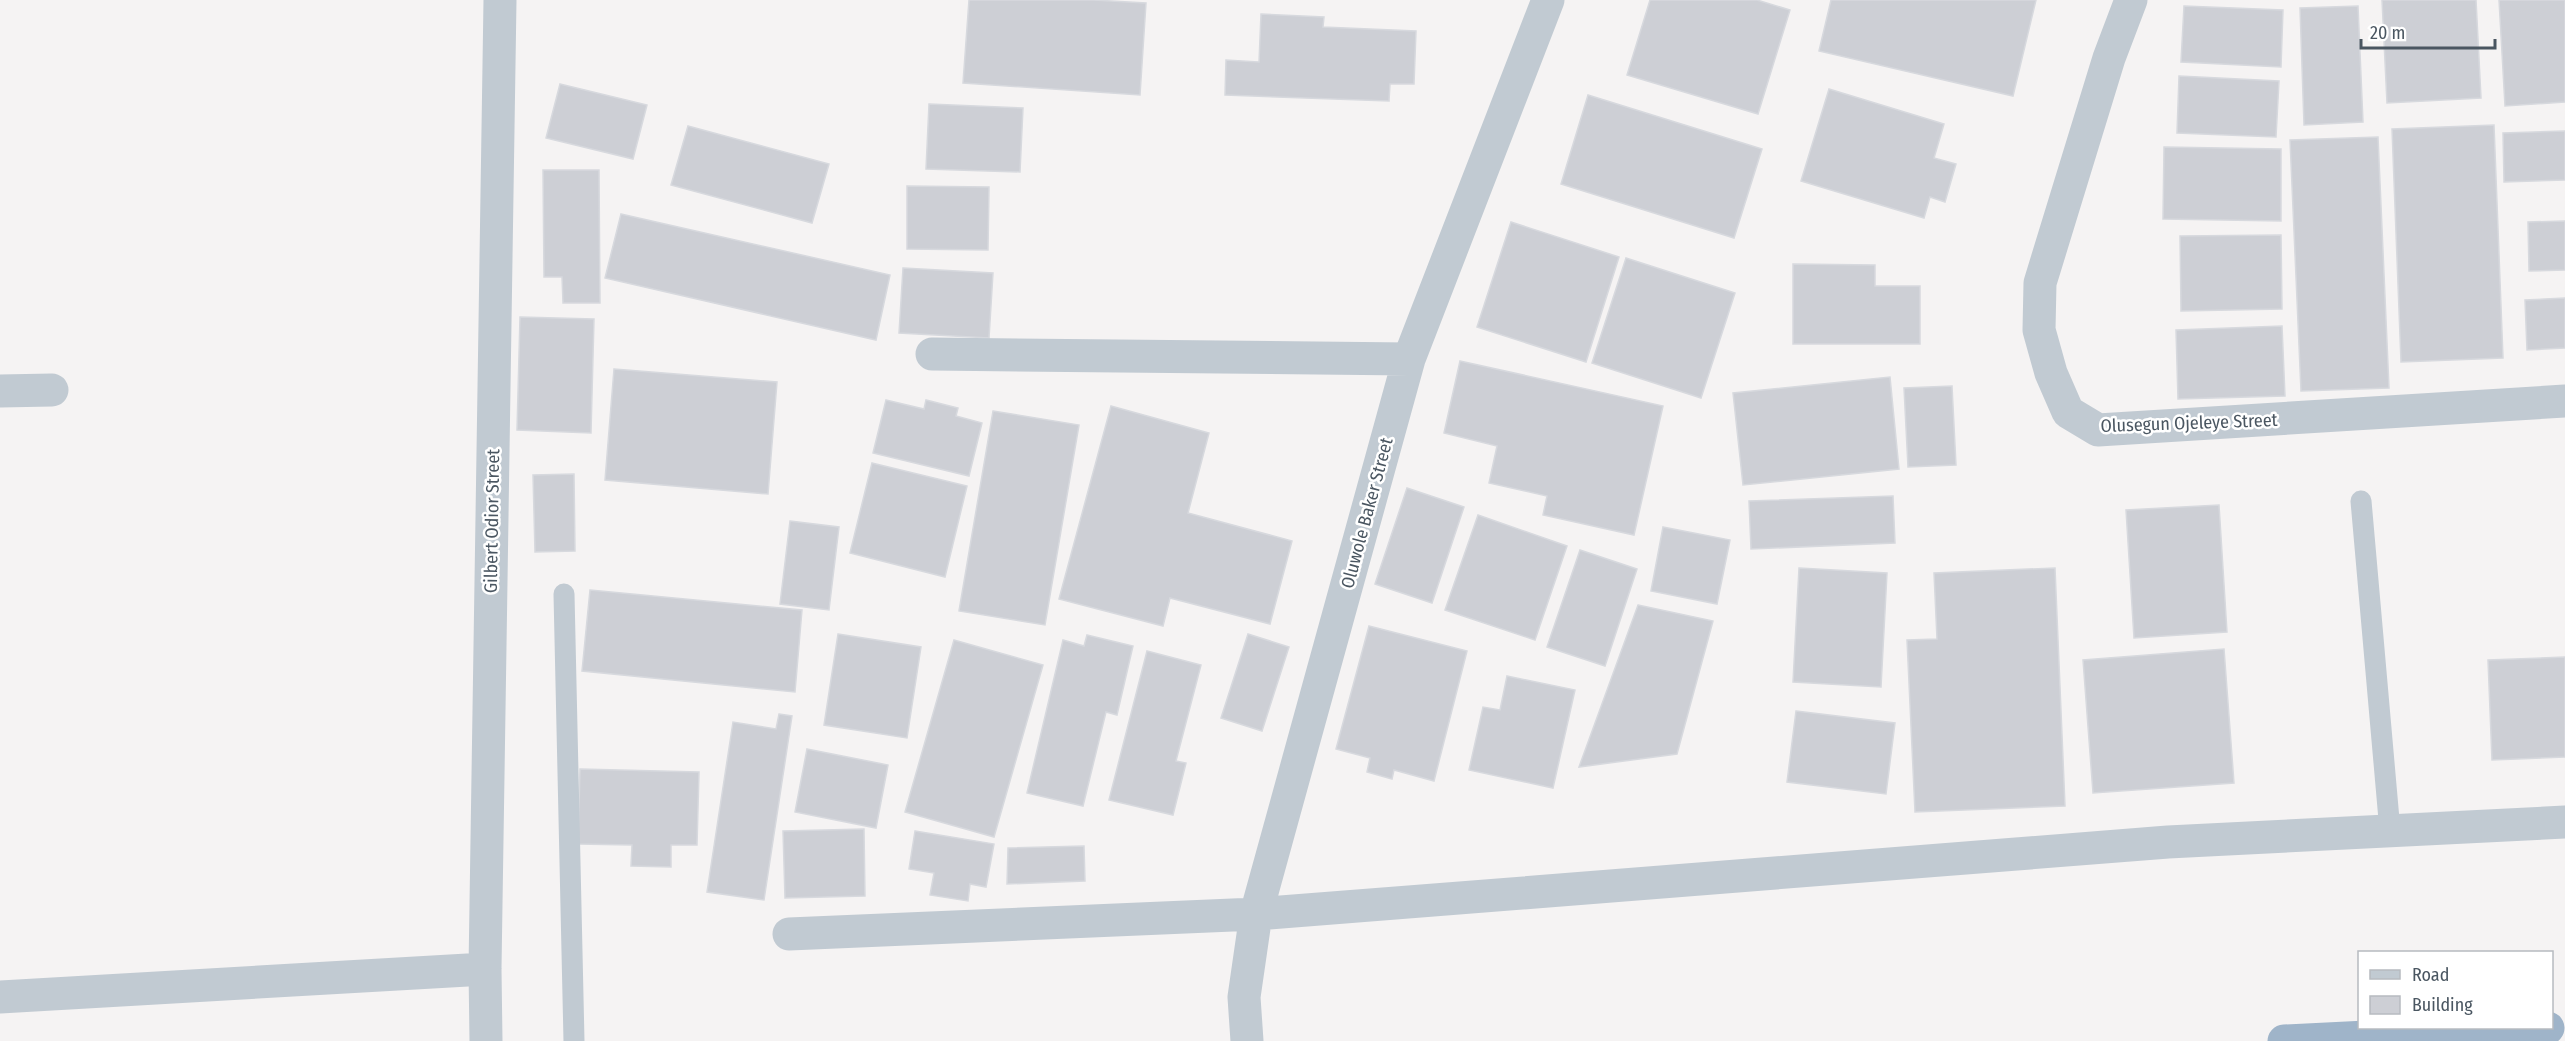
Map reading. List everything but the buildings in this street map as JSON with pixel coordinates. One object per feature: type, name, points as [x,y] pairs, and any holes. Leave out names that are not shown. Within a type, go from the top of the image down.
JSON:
[{"type":"highway","points":[[2284,1041],[2512,1029]]},
{"type":"street","name":"Gilbert Odior Street","points":[[486,1041],[485,969],[500,0]]},
{"type":"street","name":"Oluwole Baker Street","points":[[1247,1041],[1244,997],[1256,915],[1409,359],[1548,0]]},
{"type":"street","name":"Olusegun Ojeleye Street","points":[[2131,0],[2109,58],[2040,283],[2039,330],[2051,373],[2068,412],[2098,430],[2565,401]]},
{"type":"street","points":[[932,354],[1409,359]]},
{"type":"street","points":[[0,391],[52,390]]},
{"type":"street","points":[[789,934],[1256,915],[2168,843],[2565,822]]},
{"type":"street","points":[[0,997],[485,969]]},
{"type":"lane","points":[[2361,501],[2390,831]]},
{"type":"lane","points":[[564,594],[574,1041]]}]
